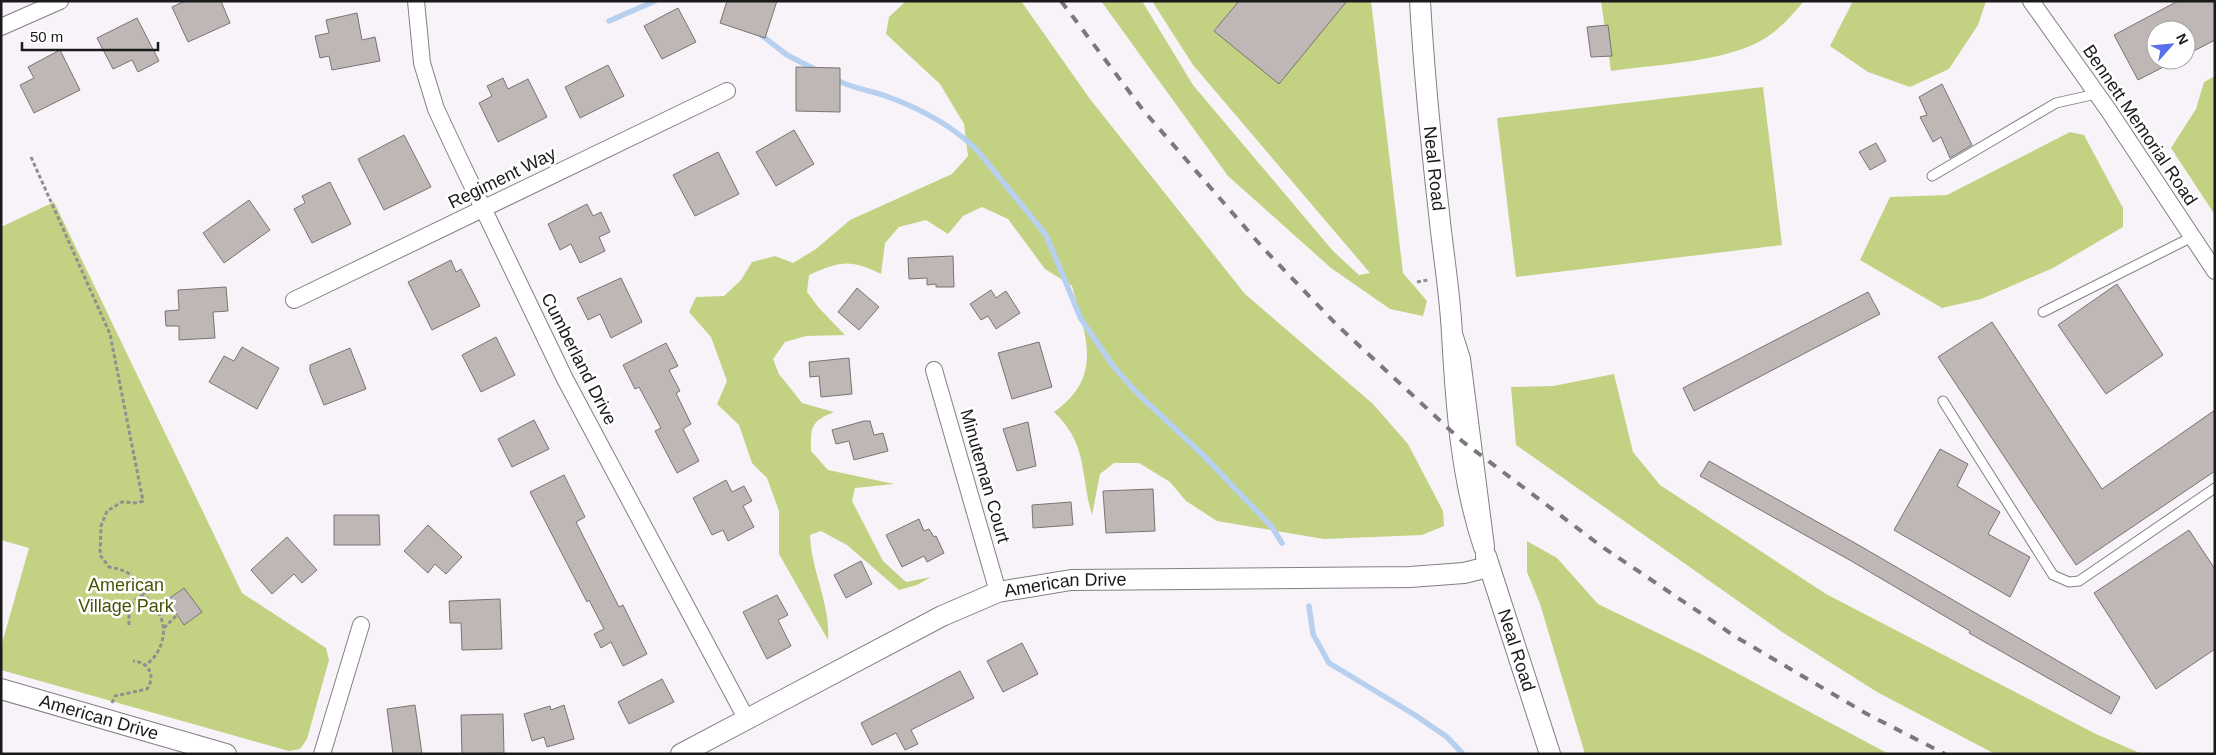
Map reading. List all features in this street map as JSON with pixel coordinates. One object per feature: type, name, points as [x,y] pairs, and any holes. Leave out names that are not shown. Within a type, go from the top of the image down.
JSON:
[{"type":"street","points":[[1,27],[60,1]]},
{"type":"street","name":"Cumberland Drive","points":[[416,1],[422,63],[436,109],[565,379],[747,720]]},
{"type":"street","name":"Neal Road","points":[[1420,1],[1452,334],[1452,357],[1466,475],[1474,518],[1484,547],[1488,568],[1550,754]]},
{"type":"street","name":"Bennett Memorial Road","points":[[2031,1],[2215,271]]},
{"type":"street","name":"Regiment Way","points":[[294,300],[728,91]]},
{"type":"street","name":"Minuteman Court","points":[[934,370],[998,592]]},
{"type":"street","name":"American Drive","points":[[681,754],[942,616],[998,592],[1071,580],[1410,577],[1464,573],[1488,568]]},
{"type":"street","points":[[322,754],[361,625]]},
{"type":"street","name":"American Drive","points":[[1,689],[226,754]]},
{"type":"lane","points":[[1932,176],[2056,103],[2096,94]]},
{"type":"lane","points":[[2043,312],[2192,237]]},
{"type":"lane","points":[[1943,401],[2053,575],[2068,582],[2079,581],[2215,488]]},
{"type":"path","points":[[30,157],[110,334],[144,500],[138,503],[122,502],[107,511],[101,526],[100,555],[109,567],[123,570],[130,575],[141,586],[145,595],[158,612],[164,628],[159,653],[145,666]]},
{"type":"path","points":[[1419,281],[1430,280]]},
{"type":"path","points":[[128,625],[133,601],[139,596],[145,595]]},
{"type":"path","points":[[164,628],[177,615]]},
{"type":"path","points":[[111,706],[115,696],[147,689],[152,677],[141,662],[133,661]]},
{"type":"green space","points":[[906,1],[1021,1],[1090,99],[1245,294],[1373,404],[1408,444],[1443,511],[1444,526],[1422,535],[1324,539],[1217,521],[1186,501],[1170,482],[1139,463],[1114,463],[1100,474],[1092,515],[1078,448],[1065,424],[1054,412],[1070,398],[1080,384],[1085,370],[1087,355],[1086,339],[1072,286],[1045,269],[1008,219],[982,207],[963,216],[948,234],[926,220],[899,227],[885,243],[881,274],[861,266],[845,264],[829,267],[809,275],[807,292],[819,308],[845,335],[806,336],[785,342],[773,359],[779,374],[802,403],[834,412],[816,422],[811,436],[811,451],[828,470],[894,484],[855,488],[852,501],[883,561],[906,582],[931,577],[917,585],[899,590],[847,545],[821,531],[810,535],[811,548],[827,614],[828,640],[779,554],[779,511],[767,478],[752,463],[739,425],[717,404],[727,381],[711,337],[689,312],[696,297],[724,296],[741,280],[752,262],[775,256],[793,263],[816,249],[850,220],[952,174],[968,156],[964,124],[940,84],[886,34],[889,17]]},
{"type":"green space","points":[[1101,1],[1142,1],[1193,85],[1333,251],[1359,275],[1370,273],[1193,65],[1152,1],[1371,1],[1403,273],[1427,301],[1423,316],[1390,309],[1331,268],[1228,176]]},
{"type":"green space","points":[[1601,1],[1804,1],[1774,32],[1759,42],[1740,50],[1697,60],[1611,71]]},
{"type":"green space","points":[[1853,1],[1986,1],[1978,25],[1949,69],[1910,87],[1868,72],[1830,46]]},
{"type":"green space","points":[[2215,76],[2215,215],[2171,148],[2196,109],[2204,82]]},
{"type":"green space","points":[[1763,87],[1782,245],[1516,277],[1497,118]]},
{"type":"green space","points":[[2070,132],[2084,135],[2123,208],[2123,227],[2053,268],[1981,299],[1942,308],[1860,260],[1890,197],[1947,195]]},
{"type":"green space","name":"American Village Park","points":[[54,202],[242,593],[326,648],[329,660],[307,739],[300,749],[289,751],[1,670],[1,647],[29,548],[1,540],[1,227]]},
{"type":"green space","points":[[1614,374],[1633,452],[1660,485],[1826,594],[2096,734],[2142,754],[1995,754],[1877,692],[1782,632],[1516,445],[1511,387],[1553,386]]},
{"type":"green space","points":[[1527,541],[1557,558],[1598,604],[1701,654],[1889,754],[1585,754],[1540,604],[1527,572]]},
{"type":"building","points":[[185,1],[221,1],[230,23],[188,42],[172,7]]},
{"type":"building","points":[[727,1],[777,1],[765,38],[720,23]]},
{"type":"building","points":[[1239,1],[1347,1],[1279,84],[1214,31]]},
{"type":"building","points":[[2178,1],[2215,1],[2215,40],[2196,50],[2196,20],[2146,20],[2146,70],[2158,70],[2138,80],[2114,35]]},
{"type":"building","points":[[678,8],[696,42],[662,59],[644,26]]},
{"type":"building","points":[[357,13],[362,40],[375,37],[380,61],[332,70],[329,56],[320,58],[315,36],[329,33],[326,20]]},
{"type":"building","points":[[137,18],[159,61],[138,72],[132,60],[113,69],[97,38]]},
{"type":"building","points":[[1608,25],[1612,56],[1591,57],[1587,27]]},
{"type":"building","points":[[60,50],[80,90],[34,113],[20,85],[34,78],[28,67]]},
{"type":"building","points":[[608,65],[624,96],[580,118],[565,87]]},
{"type":"building","points":[[796,67],[840,68],[840,112],[796,111]]},
{"type":"building","points":[[503,78],[508,89],[528,79],[547,117],[498,142],[479,103],[492,96],[487,86]]},
{"type":"building","points":[[1942,84],[1972,145],[1950,158],[1941,137],[1933,142],[1920,117],[1927,115],[1919,97]]},
{"type":"building","points":[[794,130],[814,164],[776,186],[756,152]]},
{"type":"building","points":[[404,135],[431,187],[384,210],[358,159]]},
{"type":"building","points":[[1876,143],[1886,161],[1870,170],[1859,152]]},
{"type":"building","points":[[718,152],[739,194],[695,216],[673,175]]},
{"type":"building","points":[[330,182],[351,224],[312,243],[294,209],[305,203],[302,196]]},
{"type":"building","points":[[249,200],[270,230],[224,263],[203,233]]},
{"type":"building","points":[[587,204],[593,216],[601,212],[610,232],[599,237],[605,251],[580,263],[571,244],[560,250],[548,224]]},
{"type":"building","points":[[953,256],[954,287],[936,287],[936,284],[927,285],[927,278],[909,279],[908,258]]},
{"type":"building","points":[[451,260],[456,272],[461,269],[480,306],[432,330],[408,282]]},
{"type":"building","points":[[621,278],[642,322],[611,338],[600,314],[588,320],[577,298]]},
{"type":"building","points":[[2117,284],[2163,355],[2106,394],[2058,325]]},
{"type":"building","points":[[226,287],[228,311],[213,312],[215,338],[179,340],[179,326],[166,326],[165,311],[179,310],[178,290]]},
{"type":"building","points":[[857,288],[879,307],[859,330],[838,312]]},
{"type":"building","points":[[991,290],[996,298],[1006,291],[1020,313],[996,329],[988,316],[981,320],[970,304]]},
{"type":"building","points":[[1868,292],[1880,314],[1694,411],[1683,388]]},
{"type":"building","points":[[1992,322],[2102,489],[2215,410],[2215,471],[2076,565],[1938,357]]},
{"type":"building","points":[[496,337],[515,375],[481,392],[462,355]]},
{"type":"building","points":[[1039,342],[1052,387],[1012,399],[998,353]]},
{"type":"building","points":[[666,343],[678,366],[669,370],[680,391],[676,393],[691,424],[683,429],[699,461],[677,473],[655,431],[661,428],[639,387],[635,389],[623,365]]},
{"type":"building","points":[[242,347],[279,368],[257,409],[209,382],[224,356],[234,361]]},
{"type":"building","points":[[350,348],[366,389],[324,405],[310,371],[310,365]]},
{"type":"building","points":[[849,358],[852,394],[821,397],[819,376],[810,377],[809,362]]},
{"type":"building","points":[[534,420],[549,449],[512,467],[498,439]]},
{"type":"building","points":[[870,421],[874,435],[883,433],[888,451],[854,460],[849,441],[836,444],[832,430]]},
{"type":"building","points":[[1028,422],[1036,466],[1017,471],[1003,429]]},
{"type":"building","points":[[1940,449],[1968,464],[1957,486],[2000,512],[1988,534],[2030,557],[2010,597],[1894,530]]},
{"type":"building","points":[[1709,461],[1855,543],[2120,697],[2111,714],[1969,633],[1970,631],[1853,562],[1700,476]]},
{"type":"building","points":[[564,475],[585,517],[576,522],[619,607],[623,605],[647,654],[623,666],[611,642],[601,648],[594,634],[604,629],[589,600],[587,602],[530,492]]},
{"type":"building","points":[[726,480],[732,492],[744,486],[752,501],[743,506],[754,527],[728,541],[723,530],[712,535],[693,498]]},
{"type":"building","points":[[1153,489],[1155,531],[1106,533],[1103,491]]},
{"type":"building","points":[[1071,502],[1073,525],[1033,528],[1032,505]]},
{"type":"building","points":[[334,515],[379,515],[380,545],[334,545]]},
{"type":"building","points":[[919,519],[924,531],[929,529],[934,537],[936,536],[944,553],[927,562],[924,556],[902,567],[886,535]]},
{"type":"building","points":[[428,525],[462,557],[446,574],[435,564],[428,573],[404,551]]},
{"type":"building","points":[[2189,530],[2215,569],[2215,649],[2156,689],[2094,593]]},
{"type":"building","points":[[287,537],[317,570],[302,583],[294,574],[272,594],[251,570]]},
{"type":"building","points":[[861,561],[872,584],[846,598],[834,575]]},
{"type":"building","points":[[184,588],[202,612],[184,625],[167,600]]},
{"type":"building","points":[[777,595],[788,615],[778,620],[791,646],[767,659],[743,612]]},
{"type":"building","points":[[500,599],[502,649],[462,650],[461,623],[450,623],[449,601]]},
{"type":"building","points":[[1022,643],[1038,674],[1003,692],[987,661]]},
{"type":"building","points":[[960,671],[974,698],[911,730],[918,744],[905,750],[896,733],[872,745],[861,723]]},
{"type":"building","points":[[662,679],[674,702],[629,724],[618,702]]},
{"type":"building","points":[[415,705],[422,754],[393,754],[387,709]]},
{"type":"building","points":[[564,705],[574,739],[547,747],[544,737],[532,741],[524,714],[550,706],[551,710]]},
{"type":"building","points":[[503,714],[504,753],[462,754],[461,715]]},
{"type":"waterway","points":[[609,21],[655,1]]},
{"type":"waterway","points":[[756,31],[787,55],[818,71]]},
{"type":"waterway","points":[[835,79],[853,87],[886,96],[923,112],[947,126],[978,151],[1046,235],[1081,319],[1114,367],[1136,392],[1203,455],[1272,527],[1282,543]]},
{"type":"waterway","points":[[1309,606],[1313,634],[1329,663],[1415,715],[1447,737],[1463,754]]},
{"type":"railway","points":[[1061,1],[1143,110],[1263,248],[1338,326],[1462,441],[1601,546],[1736,637],[1867,714],[1945,754]]}]
